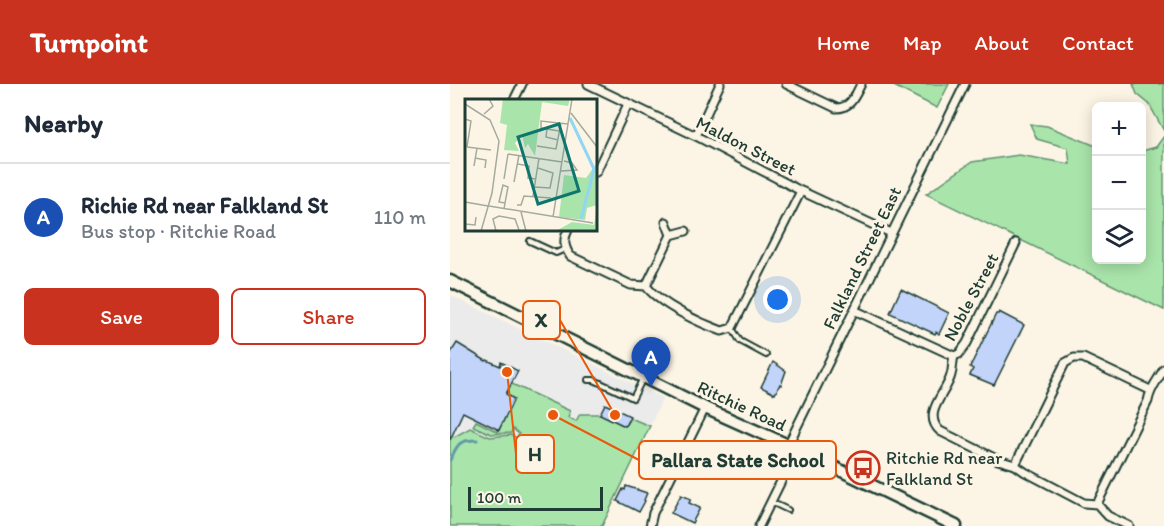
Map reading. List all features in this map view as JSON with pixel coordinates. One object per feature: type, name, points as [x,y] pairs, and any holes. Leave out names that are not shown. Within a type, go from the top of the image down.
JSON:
[{"type":"street","points":[[514,99],[522,84]]},
{"type":"street","name":"Maldon Street","points":[[588,84],[696,136],[801,191],[891,233]]},
{"type":"street","points":[[696,136],[720,84]]},
{"type":"street","points":[[786,84],[836,108],[844,108],[853,101],[861,84]]},
{"type":"street","name":"Falkland Street East","points":[[788,445],[965,84]]},
{"type":"street","points":[[597,170],[628,104]]},
{"type":"street","points":[[568,231],[564,238],[565,249],[570,256],[631,285],[646,286],[654,296],[710,327],[722,331],[732,328],[801,191]]},
{"type":"street","points":[[646,286],[671,235],[666,222]]},
{"type":"street","points":[[671,235],[686,231]]},
{"type":"street","name":"Noble Street","points":[[1016,243],[967,343],[959,354],[954,356],[951,375],[933,415],[935,426],[940,431],[998,460],[1015,465],[1084,503],[1097,504],[1108,516],[1129,526]]},
{"type":"street","name":"Ritchie Road","points":[[450,281],[705,408],[788,445],[956,526]]},
{"type":"street","points":[[854,309],[954,356]]},
{"type":"street","points":[[1015,465],[1065,363],[1074,358],[1083,358],[1149,390]]},
{"type":"street","points":[[1097,504],[1148,401],[1149,390],[1159,380],[1164,369]]},
{"type":"street","points":[[650,526],[653,513],[705,408]]},
{"type":"street","points":[[759,526],[788,467]]},
{"type":"lane","points":[[530,241],[556,253],[565,249]]},
{"type":"lane","points":[[732,328],[740,341],[766,355]]},
{"type":"lane","points":[[588,380],[594,380],[633,398],[644,377]]},
{"type":"lane","points":[[771,502],[788,510]]},
{"type":"shaded area","points":[[450,295],[663,398],[602,526],[450,526]]},
{"type":"green space","points":[[890,84],[949,84],[937,108]]},
{"type":"green space","points":[[1133,84],[1164,84],[1164,131],[1149,104],[1137,94]]},
{"type":"green space","points":[[1030,124],[1047,126],[1092,144],[1092,264],[1146,264],[1146,150],[1156,147],[1164,136],[1164,310],[926,194],[972,162],[1019,155],[1070,164],[1068,148],[1037,139]]},
{"type":"green space","points":[[495,376],[570,411],[568,417],[576,421],[580,414],[600,414],[625,426],[630,418],[650,426],[602,526],[450,526],[450,440],[452,436],[470,428],[490,437],[511,435],[517,438],[519,434],[513,429],[511,433],[491,434],[473,426],[476,421],[498,432],[514,399],[484,384]]},
{"type":"building","points":[[901,289],[949,313],[939,334],[890,313]]},
{"type":"building","points":[[999,312],[1024,325],[994,385],[970,375],[973,369],[970,367]]},
{"type":"building","points":[[457,343],[486,361],[500,366],[501,362],[518,371],[506,394],[514,399],[499,430],[463,412],[450,440],[450,354]]},
{"type":"building","points":[[773,362],[786,371],[775,394],[761,387]]},
{"type":"building","points":[[605,404],[630,416],[625,426],[600,414]]},
{"type":"building","points":[[626,486],[647,493],[639,512],[617,501]]},
{"type":"building","points":[[681,495],[691,499],[689,503],[700,508],[692,523],[671,513]]},
{"type":"waterway","points":[[450,460],[459,444],[477,440]]},
{"type":"place","name":"H","points":[[507,372]]},
{"type":"place","name":"Richie Rd near Falkland St","points":[[651,387]]},
{"type":"place","name":"Pallara State School","points":[[553,415]]},
{"type":"place","name":"X","points":[[615,415]]},
{"type":"place","name":"Ritchie Rd near Falkland St","points":[[863,468]]}]
